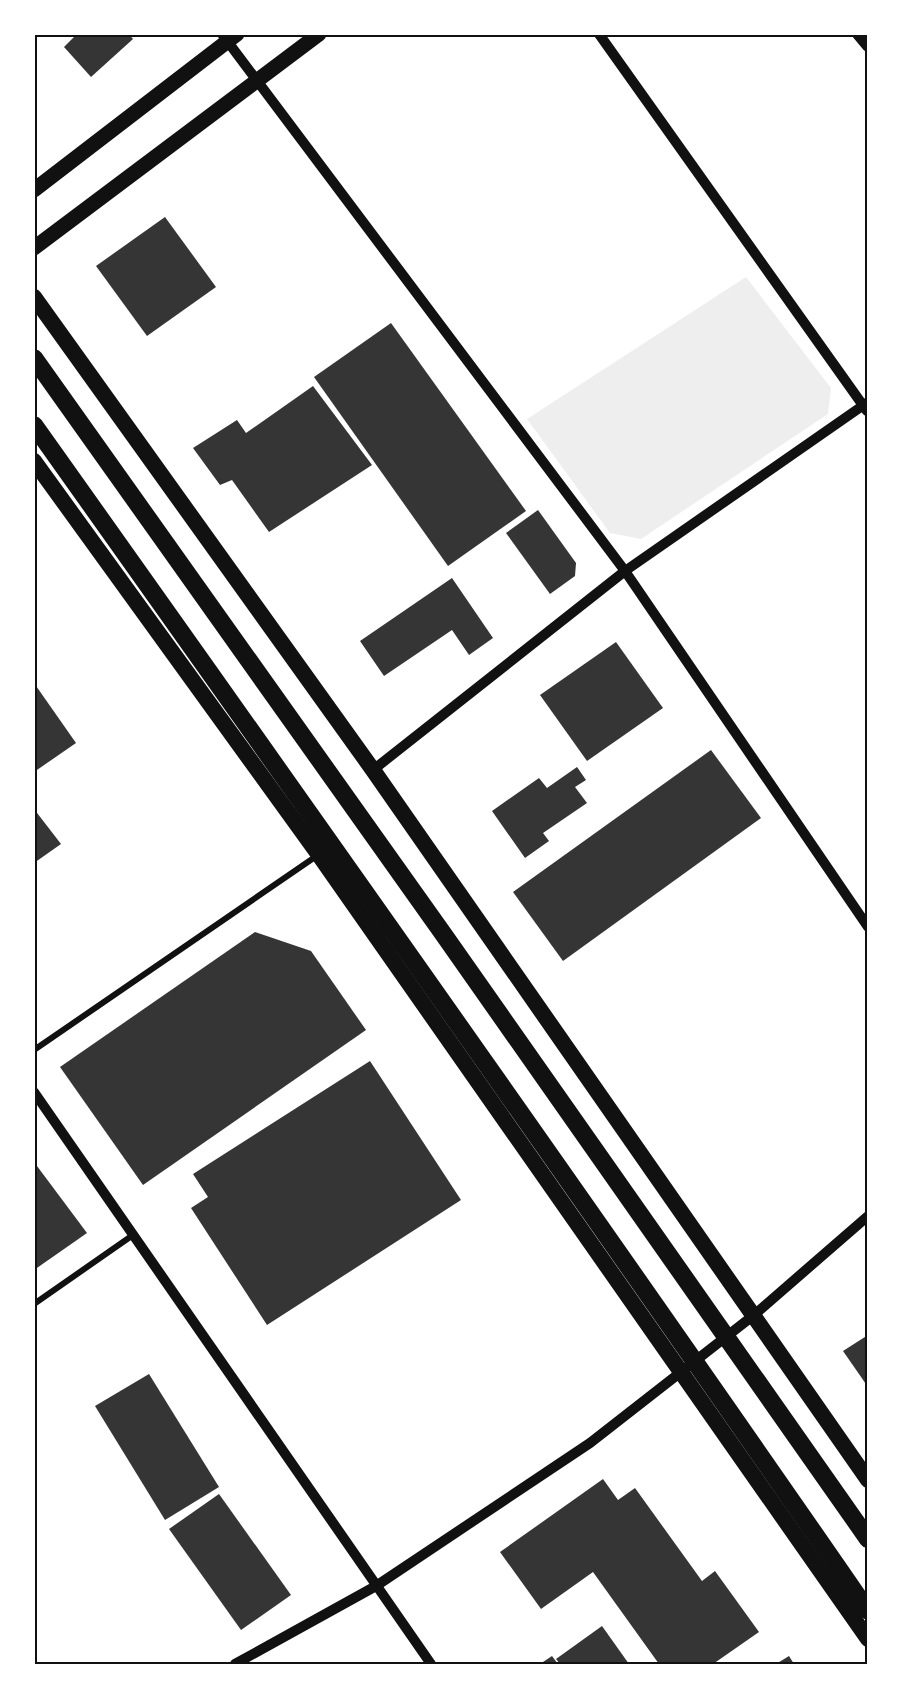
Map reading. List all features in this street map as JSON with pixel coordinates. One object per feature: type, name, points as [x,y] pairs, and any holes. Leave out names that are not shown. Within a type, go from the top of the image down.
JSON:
[{"type":"highway","points":[[34,297],[373,770],[867,1480]]},
{"type":"highway","points":[[34,358],[458,954],[867,1539]]},
{"type":"highway","points":[[34,424],[411,956],[867,1611]]},
{"type":"highway","points":[[34,461],[319,855],[867,1639]]},
{"type":"main road","points":[[34,248],[319,34]]},
{"type":"main road","points":[[858,34],[867,46]]},
{"type":"main road","points":[[34,190],[229,37]]},
{"type":"street","points":[[373,770],[625,571],[866,406],[599,34]]},
{"type":"street","points":[[229,37],[257,81],[625,571],[867,927]]},
{"type":"street","points":[[34,1050],[319,855]]},
{"type":"street","points":[[34,1092],[431,1665]]},
{"type":"street","points":[[235,1665],[376,1586],[590,1443],[754,1315],[867,1216]]},
{"type":"street","points":[[34,1304],[133,1235]]},
{"type":"shaded area","points":[[746,277],[831,388],[828,414],[641,539],[610,533],[527,419]]},
{"type":"building","points":[[77,34],[129,34],[133,39],[91,77],[64,47]]},
{"type":"building","points":[[165,217],[216,287],[147,336],[96,266]]},
{"type":"building","points":[[391,323],[526,511],[448,566],[314,377]]},
{"type":"building","points":[[313,386],[372,465],[269,532],[232,480],[220,485],[193,448],[237,420],[246,433]]},
{"type":"building","points":[[538,510],[576,563],[575,576],[550,594],[506,533]]},
{"type":"building","points":[[452,578],[493,638],[469,655],[452,630],[384,676],[360,641]]},
{"type":"building","points":[[616,642],[663,708],[587,761],[540,695]]},
{"type":"building","points":[[34,683],[76,743],[34,772]]},
{"type":"building","points":[[711,750],[761,818],[563,961],[513,892]]},
{"type":"building","points":[[577,767],[586,780],[575,787],[587,803],[543,833],[549,841],[525,858],[492,811],[539,778],[547,788]]},
{"type":"building","points":[[34,809],[61,844],[34,863]]},
{"type":"building","points":[[255,932],[311,951],[366,1030],[143,1185],[60,1067]]},
{"type":"building","points":[[370,1061],[461,1200],[267,1325],[191,1208],[208,1197],[193,1174]]},
{"type":"building","points":[[34,1162],[87,1233],[34,1270]]},
{"type":"building","points":[[868,1335],[868,1387],[843,1351]]},
{"type":"building","points":[[149,1374],[219,1487],[165,1520],[95,1406]]},
{"type":"building","points":[[603,1479],[618,1500],[635,1488],[702,1581],[715,1571],[759,1632],[713,1664],[659,1664],[593,1572],[541,1609],[500,1552]]},
{"type":"building","points":[[219,1494],[291,1595],[241,1630],[169,1529]]},
{"type":"building","points":[[602,1626],[629,1664],[560,1664],[556,1659]]},
{"type":"building","points":[[552,1656],[558,1664],[540,1664]]},
{"type":"building","points":[[789,1656],[794,1664],[776,1664]]}]
